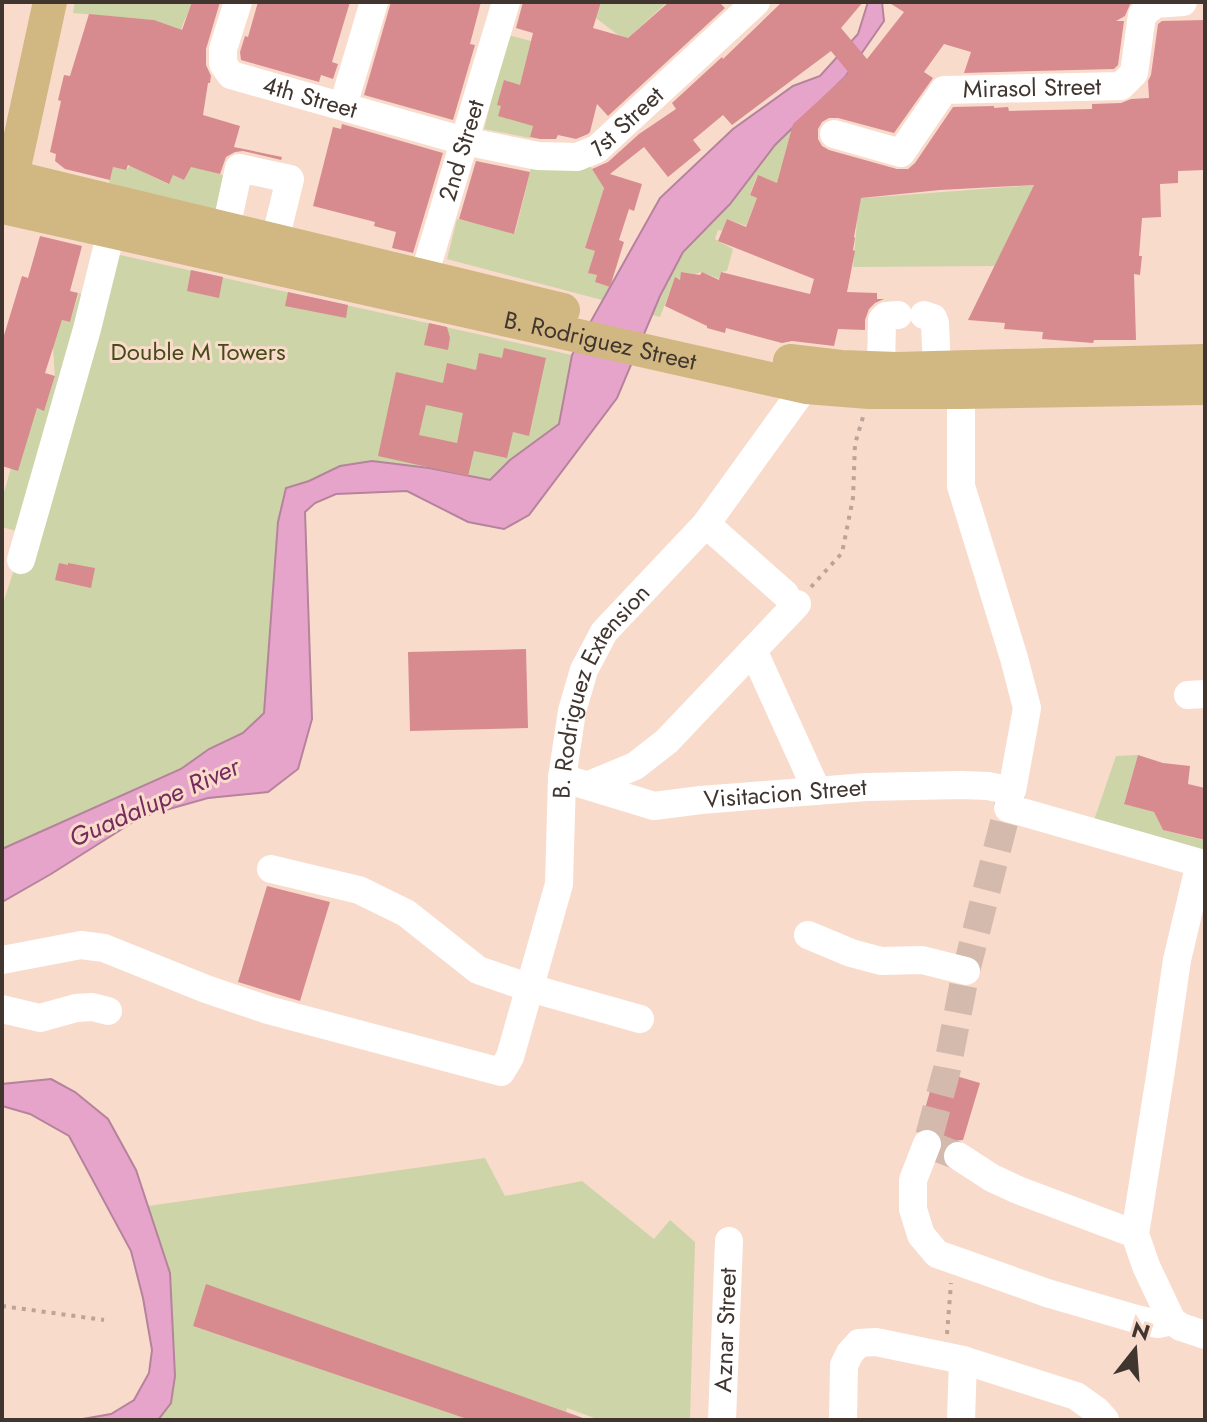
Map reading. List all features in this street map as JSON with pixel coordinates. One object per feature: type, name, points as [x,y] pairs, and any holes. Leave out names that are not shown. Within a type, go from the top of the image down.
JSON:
[{"type":"main road","points":[[6,198],[50,2]]},
{"type":"main road","name":"B. Rodriguez Street","points":[[6,198],[226,228],[275,240],[420,288]]},
{"type":"main road","name":"B. Rodriguez Street","points":[[6,198],[111,232],[420,288],[662,345],[775,359],[813,376],[875,380],[961,392],[1205,388]]},
{"type":"main road","name":"B. Rodriguez Street","points":[[875,380],[937,368],[1205,361]]},
{"type":"street","name":"4th Street","points":[[238,2],[223,49],[223,64],[231,75],[464,141]]},
{"type":"street","points":[[343,106],[374,2]]},
{"type":"street","name":"2nd Street","points":[[420,288],[506,2]]},
{"type":"street","name":"1st Street","points":[[464,141],[538,156],[577,157],[597,149],[756,2]]},
{"type":"street","name":"Mirasol Street","points":[[834,134],[901,153],[944,90],[1121,86],[1134,73],[1142,15],[1155,4],[1183,2]]},
{"type":"street","points":[[226,228],[239,168],[290,179],[275,240]]},
{"type":"street","points":[[21,560],[87,329],[111,232]]},
{"type":"street","points":[[875,380],[882,320],[886,316],[933,318],[937,368]]},
{"type":"street","name":"B. Rodriguez Extension","points":[[2,960],[81,945],[104,948],[268,1010],[501,1072],[510,1057],[559,884],[576,782],[572,711],[584,670],[604,632],[706,524],[813,376]]},
{"type":"street","points":[[961,392],[961,486],[1027,708],[1010,800]]},
{"type":"street","points":[[576,782],[635,766],[667,741],[753,650],[791,599],[706,524]]},
{"type":"street","points":[[753,650],[817,791]]},
{"type":"street","name":"Visitacion Street","points":[[576,782],[654,806],[866,787],[988,786],[1010,800],[1200,863],[1177,960],[1135,1234]]},
{"type":"street","points":[[271,869],[359,890],[406,913],[478,970],[640,1019]]},
{"type":"street","points":[[808,935],[840,950],[881,961],[922,960],[966,971]]},
{"type":"street","points":[[2,1009],[40,1018],[76,1008],[92,1007],[108,1011]]},
{"type":"street","points":[[927,1144],[913,1180],[913,1209],[921,1235],[937,1254],[1047,1293],[1136,1319],[1158,1324],[1172,1321]]},
{"type":"street","points":[[958,1156],[1018,1190],[1135,1234],[1146,1266],[1172,1321],[1205,1335]]},
{"type":"street","name":"Aznar Street","points":[[722,1420],[729,1241]]},
{"type":"street","points":[[843,1420],[844,1365],[859,1343],[876,1342],[954,1358],[1076,1396],[1105,1420]]},
{"type":"street","points":[[954,1358],[961,1420]]},
{"type":"path","points":[[791,599],[842,553],[853,498],[855,444],[875,380]]},
{"type":"path","points":[[953,1260],[954,1358]]},
{"type":"path","points":[[2,1306],[104,1320]]},
{"type":"green space","points":[[75,2],[193,2],[182,26],[180,50],[154,20],[73,13]]},
{"type":"green space","points":[[601,2],[665,4],[627,39],[596,18]]},
{"type":"green space","points":[[508,35],[531,41],[539,99],[530,138],[484,129]]},
{"type":"green space","points":[[792,128],[778,184],[757,176],[750,194],[757,198],[746,226],[727,219],[722,231],[718,230],[715,239],[733,249],[727,271],[721,272],[719,279],[702,272],[682,272],[680,280],[675,278],[660,317],[652,315],[683,252],[730,204],[775,145]]},
{"type":"green space","points":[[204,138],[202,169],[226,176],[218,212],[109,183],[113,167],[126,170],[137,158],[145,173],[168,184],[173,175],[184,180]]},
{"type":"green space","points":[[532,164],[590,166],[604,188],[585,248],[599,252],[589,273],[597,275],[595,282],[610,287],[602,300],[447,259],[457,219],[515,233]]},
{"type":"green space","points":[[1034,185],[995,266],[853,267],[859,197]]},
{"type":"green space","name":"Double M Towers","points":[[102,251],[572,355],[559,424],[510,460],[490,480],[429,468],[340,466],[286,488],[278,522],[264,713],[243,733],[209,749],[181,769],[2,849],[2,606],[26,534],[2,527],[2,499],[11,468],[37,408],[44,410],[55,377],[53,347],[62,320],[70,322],[79,293],[90,296]]},
{"type":"green space","points":[[1138,755],[1124,803],[1154,812],[1163,830],[1203,840],[1205,834],[1205,856],[1094,820],[1116,756]]},
{"type":"green space","points":[[485,1158],[505,1196],[582,1181],[654,1239],[670,1220],[695,1242],[690,1420],[600,1420],[567,1408],[566,1412],[207,1285],[193,1326],[470,1420],[158,1420],[171,1403],[170,1273],[148,1206]]},
{"type":"water","name":"Guadalupe River","points":[[868,2],[882,2],[884,21],[845,77],[775,145],[730,204],[683,252],[660,296],[617,398],[529,515],[504,529],[468,522],[407,491],[336,494],[315,503],[305,512],[312,719],[298,769],[268,792],[208,798],[141,817],[2,902],[2,849],[181,769],[209,749],[243,733],[264,713],[278,522],[286,488],[340,466],[372,461],[490,480],[510,460],[559,424],[572,355],[660,198],[733,129],[793,86],[820,76],[858,34]]},
{"type":"water","points":[[51,1079],[75,1092],[108,1119],[136,1170],[170,1273],[175,1376],[171,1403],[158,1420],[77,1420],[111,1414],[134,1400],[149,1373],[152,1350],[131,1251],[69,1136],[30,1114],[2,1106],[2,1084]]},
{"type":"building","points":[[192,2],[220,2],[206,49],[206,65],[211,76],[203,115],[240,126],[234,147],[282,157],[281,160],[235,152],[226,157],[220,174],[191,167],[184,180],[173,175],[169,184],[128,165],[126,170],[113,167],[110,180],[65,169],[55,161],[56,154],[50,152],[61,101],[58,100],[64,75],[70,76],[89,14],[154,20],[182,30]]},
{"type":"building","points":[[258,2],[350,2],[332,62],[338,64],[333,79],[321,75],[319,82],[241,60],[240,52],[245,36],[248,37]]},
{"type":"building","points":[[391,2],[481,2],[470,44],[475,45],[453,120],[364,95]]},
{"type":"building","points":[[523,2],[601,2],[593,28],[628,38],[669,2],[719,2],[725,8],[608,116],[597,104],[588,134],[576,139],[558,135],[556,139],[540,139],[530,137],[533,126],[498,116],[501,106],[497,105],[504,80],[520,85],[533,33],[516,28]]},
{"type":"building","points":[[782,2],[863,2],[841,28],[867,59],[904,12],[888,2],[1131,2],[1125,16],[1116,21],[1124,21],[1118,65],[1114,69],[964,73],[971,52],[944,44],[924,72],[933,78],[894,133],[838,118],[829,118],[818,129],[818,139],[829,150],[897,169],[908,169],[915,163],[953,107],[1008,107],[1009,111],[1092,109],[1092,104],[1149,98],[1148,81],[1158,24],[1162,21],[1205,20],[1205,170],[1178,171],[1178,183],[1160,184],[1161,217],[1142,218],[1140,275],[1134,274],[1136,340],[1094,340],[1093,343],[1042,339],[1043,332],[1004,329],[1005,323],[968,320],[1034,185],[861,198],[847,292],[877,293],[877,299],[884,299],[869,309],[865,330],[838,329],[834,346],[792,341],[782,343],[726,328],[725,333],[707,328],[665,306],[675,277],[680,280],[681,272],[700,275],[702,272],[719,280],[721,272],[810,294],[814,279],[718,241],[727,219],[746,227],[757,198],[750,195],[758,175],[777,183],[793,124],[849,73],[831,51],[732,125],[723,115],[693,140],[701,150],[668,177],[644,147],[610,174],[642,184],[634,211],[629,209],[619,240],[624,242],[610,287],[595,282],[597,275],[588,273],[595,251],[585,248],[604,188],[592,169],[608,162],[639,134],[676,109],[672,103]]},
{"type":"building","points":[[342,124],[443,153],[413,253],[392,248],[396,232],[374,226],[375,222],[313,206],[333,127],[341,129]]},
{"type":"building","points":[[476,161],[530,172],[514,234],[459,219]]},
{"type":"building","points":[[40,236],[82,246],[70,291],[78,293],[70,322],[62,320],[45,373],[55,376],[44,411],[37,408],[18,471],[2,466],[2,342],[22,276],[28,278]]},
{"type":"building","points":[[191,270],[223,277],[219,298],[187,291]]},
{"type":"building","points":[[288,292],[348,305],[346,318],[285,306]]},
{"type":"building","points":[[429,323],[447,327],[450,338],[448,350],[424,345]]},
{"type":"building","points":[[504,348],[546,358],[529,436],[513,432],[507,458],[474,451],[468,476],[378,456],[396,372],[443,383],[447,363],[476,370],[479,353],[502,358]],"holes":[[[426,405],[463,413],[457,443],[419,435]]]},
{"type":"building","points":[[59,563],[95,568],[91,588],[55,580]]},
{"type":"building","points":[[526,649],[528,728],[410,731],[408,652]]},
{"type":"building","points":[[1138,755],[1163,763],[1190,766],[1188,784],[1205,788],[1205,840],[1163,830],[1154,812],[1124,804]]},
{"type":"building","points":[[267,886],[330,902],[300,1001],[238,982]]},
{"type":"building","points":[[936,1070],[980,1083],[963,1140],[951,1141],[943,1148],[940,1133],[925,1127],[919,1130]]},
{"type":"building","points":[[206,1284],[583,1418],[470,1420],[193,1326]]},
{"type":"tunnel","points":[[958,1156],[927,1144],[947,1069],[966,971],[1012,791]]}]
